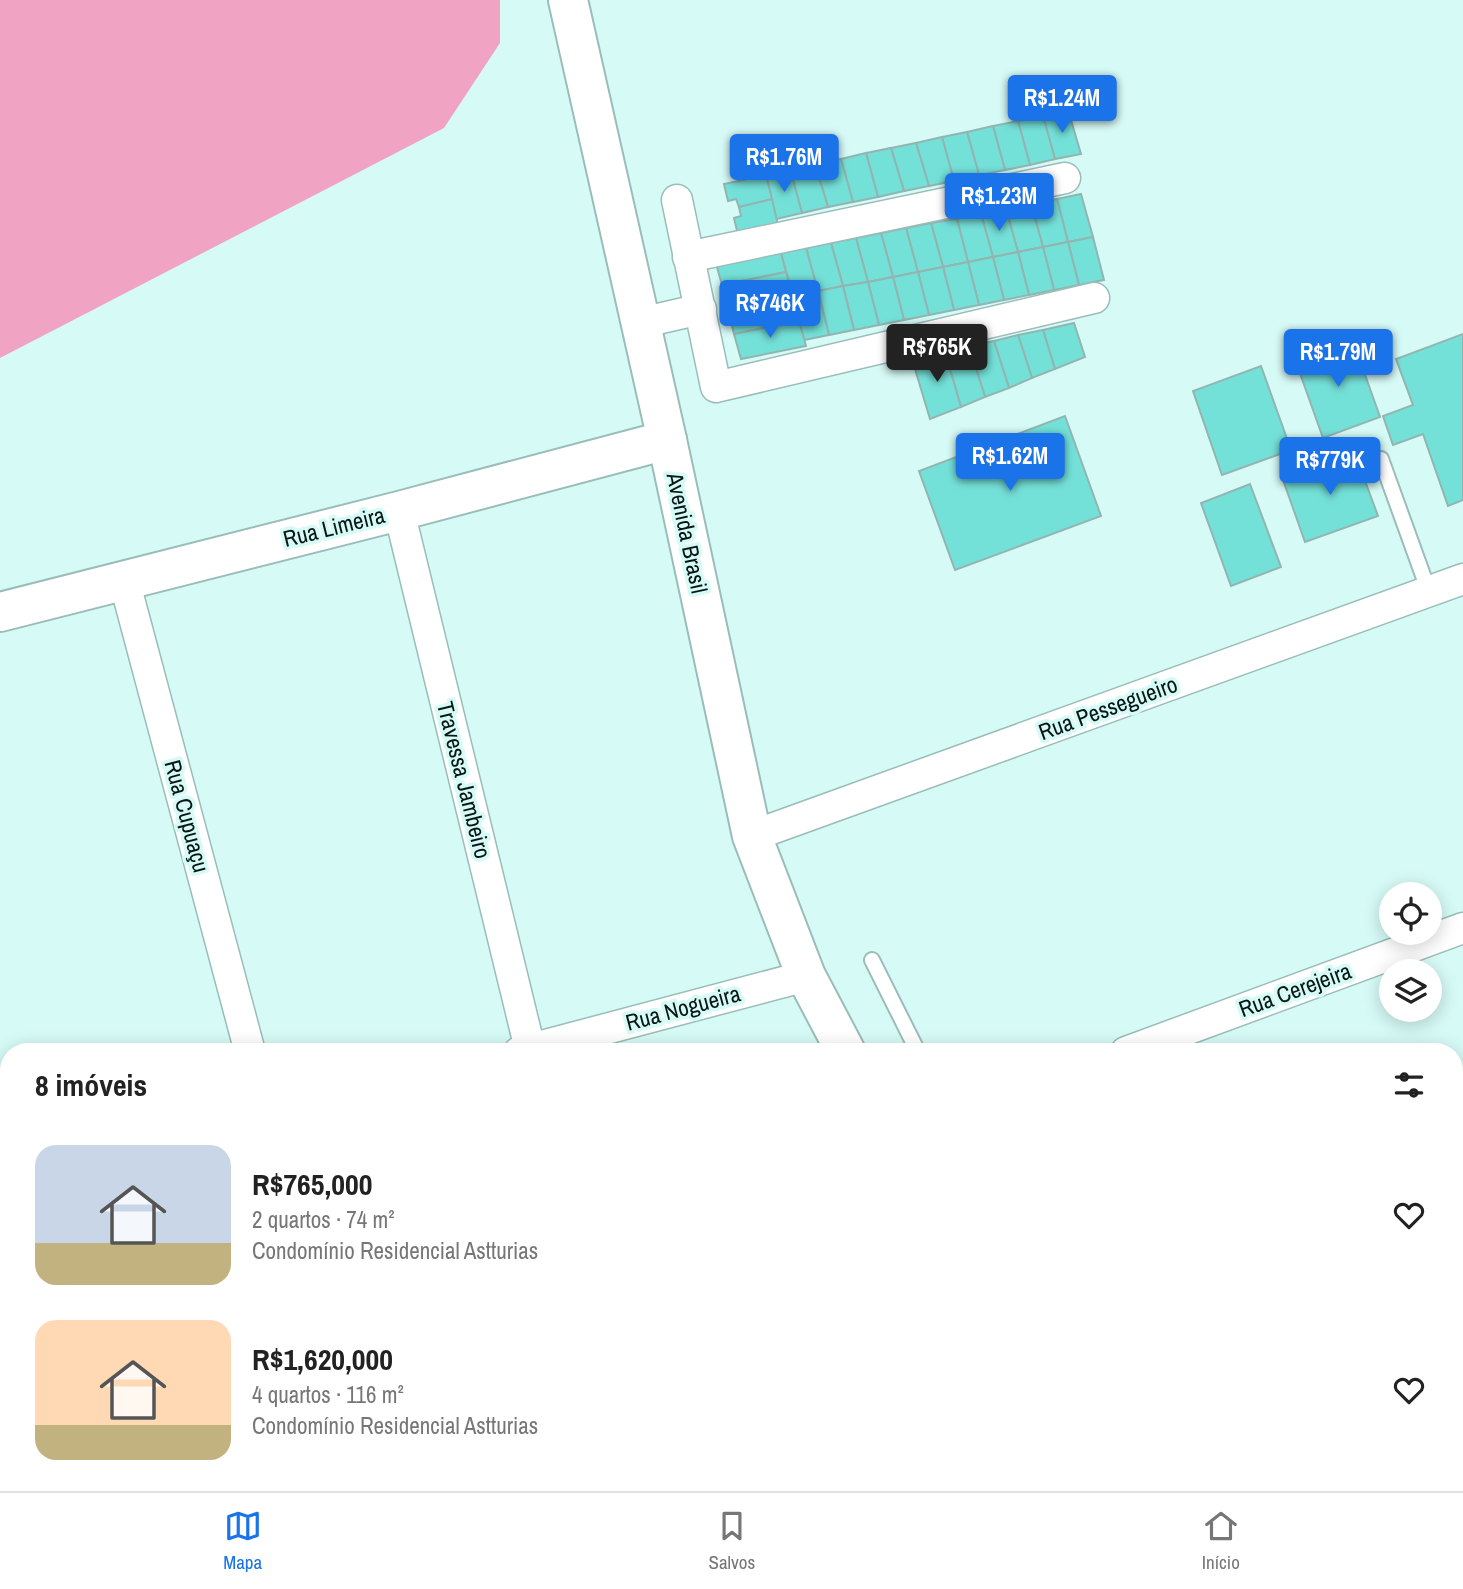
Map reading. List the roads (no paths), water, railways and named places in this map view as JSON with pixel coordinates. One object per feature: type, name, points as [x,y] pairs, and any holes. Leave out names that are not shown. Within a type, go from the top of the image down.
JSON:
[{"type":"main road","name":"Avenida Brasil","points":[[568,0],[752,835],[806,975],[841,1043]]},
{"type":"main road","name":"Rua Limeira","points":[[0,612],[667,440]]},
{"type":"street","points":[[688,257],[1065,178]]},
{"type":"street","points":[[677,200],[701,309],[714,386],[718,387],[1094,299]]},
{"type":"street","points":[[640,323],[701,309]]},
{"type":"street","name":"Travessa Jambeiro","points":[[399,511],[523,1043]]},
{"type":"street","name":"Rua Pessegueiro","points":[[752,835],[1463,579]]},
{"type":"street","name":"Rua Cupuaçu","points":[[124,580],[248,1043]]},
{"type":"street","name":"Rua Cerejeira","points":[[1150,1043],[1463,928]]},
{"type":"street","name":"Rua Nogueira","points":[[551,1043],[806,975]]},
{"type":"lane","points":[[1381,459],[1429,592]]},
{"type":"lane","points":[[872,960],[914,1043]]}]
